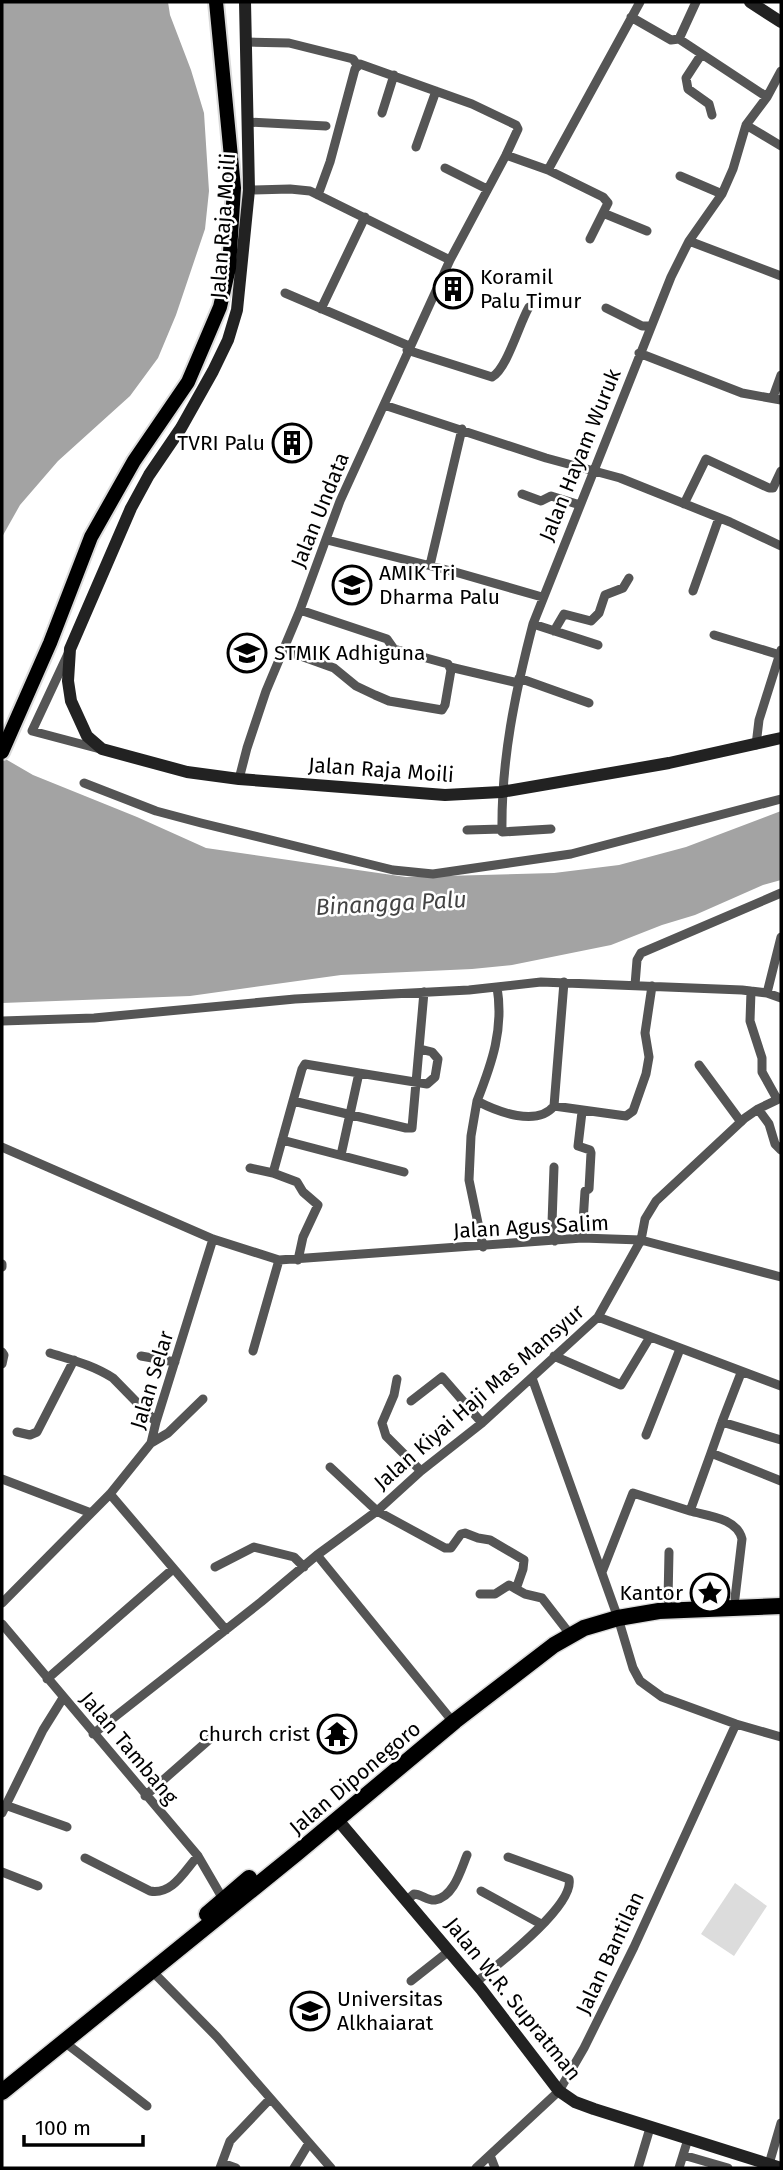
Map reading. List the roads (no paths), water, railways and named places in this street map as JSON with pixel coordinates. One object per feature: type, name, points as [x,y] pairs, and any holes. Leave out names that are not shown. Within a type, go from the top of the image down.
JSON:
[{"type":"highway","name":"Jalan Diponegoro","points":[[2,2081],[527,1654],[582,1619],[668,1600],[781,1597]]},
{"type":"highway","name":"Jalan Diponegoro","points":[[2,2092],[185,1945],[455,1721],[554,1645],[616,1613],[781,1606]]},
{"type":"main road","points":[[2,751],[50,643],[91,537],[134,461],[188,382],[220,307],[229,268],[234,188],[216,2]]},
{"type":"street","name":"Jalan Raja Moili","points":[[70,649],[131,509],[149,475],[181,428],[228,340],[237,310],[249,190],[245,2]]},
{"type":"street","points":[[548,170],[640,2]]},
{"type":"street","points":[[679,39],[696,2]]},
{"type":"street","points":[[750,2],[781,22]]},
{"type":"street","points":[[631,17],[671,40],[679,39],[767,97]]},
{"type":"street","points":[[246,42],[289,43],[353,59],[357,65],[318,195]]},
{"type":"street","points":[[701,55],[687,78],[688,89],[709,104],[712,115]]},
{"type":"street","points":[[357,65],[363,64],[436,91],[416,148]]},
{"type":"street","name":"Jalan Hayam Wuruk","points":[[502,829],[501,792],[506,747],[518,680],[542,597],[650,326],[689,241],[722,194],[733,169],[746,125],[767,97],[781,71]]},
{"type":"street","points":[[382,113],[394,75]]},
{"type":"street","name":"Jalan Undata","points":[[239,779],[257,718],[340,501],[450,260],[518,129],[516,125],[472,104],[436,91]]},
{"type":"street","points":[[247,122],[326,126]]},
{"type":"street","points":[[746,125],[781,146]]},
{"type":"street","points":[[506,155],[548,170],[603,197],[608,203],[590,239]]},
{"type":"street","points":[[445,167],[487,189]]},
{"type":"street","points":[[680,177],[722,194]]},
{"type":"street","points":[[249,190],[303,190],[318,195],[450,260]]},
{"type":"street","points":[[603,213],[647,231]]},
{"type":"street","points":[[321,309],[365,217]]},
{"type":"street","points":[[689,241],[781,276]]},
{"type":"street","points":[[285,293],[408,348],[485,377],[492,377],[501,369],[529,307]]},
{"type":"street","points":[[606,308],[642,326],[650,326]]},
{"type":"street","points":[[639,353],[754,397],[777,398],[781,375]]},
{"type":"street","points":[[384,405],[546,458],[620,478],[719,518],[781,547]]},
{"type":"street","points":[[430,565],[462,429]]},
{"type":"street","points":[[684,504],[706,459],[769,488],[776,485],[781,471]]},
{"type":"street","points":[[522,494],[541,501],[551,496],[580,505]]},
{"type":"street","points":[[693,591],[719,518]]},
{"type":"street","points":[[327,540],[430,565],[542,597]]},
{"type":"street","points":[[554,631],[564,614],[591,621],[599,613],[605,595],[623,589],[629,578]]},
{"type":"street","points":[[300,610],[387,639],[394,649],[443,662],[450,667],[518,680],[589,702]]},
{"type":"street","points":[[533,624],[598,645]]},
{"type":"street","points":[[714,635],[780,653],[758,720],[757,745]]},
{"type":"street","points":[[70,649],[68,681],[71,701],[87,736],[102,749]]},
{"type":"street","points":[[70,649],[32,731],[102,749]]},
{"type":"street","points":[[284,650],[334,668],[356,686],[389,701],[442,710],[450,667]]},
{"type":"street","name":"Jalan Raja Moili","points":[[102,749],[187,772],[425,795],[501,792],[669,763],[781,738]]},
{"type":"street","points":[[84,783],[156,811],[201,823],[393,870],[433,874],[571,854],[781,799]]},
{"type":"street","points":[[467,830],[551,830]]},
{"type":"street","points":[[635,985],[637,960],[641,953],[781,893]]},
{"type":"street","points":[[767,993],[781,937]]},
{"type":"street","points":[[477,1101],[508,1114],[536,1116],[548,1114],[554,1106],[564,982]]},
{"type":"street","points":[[2,1021],[94,1018],[295,999],[497,988],[527,983],[564,982],[751,991],[781,998]]},
{"type":"street","points":[[554,1106],[626,1116],[634,1111],[649,1057],[645,1033],[652,986]]},
{"type":"street","points":[[483,1247],[469,1180],[471,1136],[477,1101],[494,1058],[500,1026],[497,988]]},
{"type":"street","points":[[751,991],[750,1021],[762,1058],[762,1072],[779,1098]]},
{"type":"street","points":[[293,1101],[411,1129],[424,992]]},
{"type":"street","points":[[273,1173],[305,1064],[427,1084],[438,1065],[435,1053],[420,1049]]},
{"type":"street","points":[[699,1065],[743,1120]]},
{"type":"street","points":[[341,1156],[359,1073]]},
{"type":"street","name":"Jalan Kiyai Haji Mas Mansyur","points":[[93,1734],[317,1555],[377,1511],[421,1471],[482,1423],[598,1317],[641,1240],[645,1219],[656,1201],[743,1120],[779,1098]]},
{"type":"street","points":[[757,1109],[769,1124],[775,1144],[781,1150]]},
{"type":"street","points":[[582,1112],[578,1146],[591,1151],[582,1238]]},
{"type":"street","points":[[282,1140],[404,1172]]},
{"type":"street","name":"Jalan Agus Salim","points":[[2,1147],[214,1239],[279,1260],[582,1238],[641,1240],[781,1277]]},
{"type":"street","points":[[554,1167],[552,1223],[555,1241]]},
{"type":"street","points":[[250,1168],[273,1173],[300,1184],[303,1192],[318,1205],[303,1237],[298,1260]]},
{"type":"street","name":"Jalan Selar","points":[[2,1603],[110,1494],[151,1443],[214,1239]]},
{"type":"street","points":[[253,1351],[279,1260]]},
{"type":"street","points":[[598,1317],[781,1387]]},
{"type":"street","points":[[554,1356],[621,1385],[650,1336]]},
{"type":"street","points":[[646,1435],[680,1349]]},
{"type":"street","points":[[2,1352],[2,1364]]},
{"type":"street","points":[[50,1353],[95,1367],[113,1378],[156,1422]]},
{"type":"street","points":[[141,1356],[175,1362]]},
{"type":"street","points":[[16,1432],[30,1435],[37,1432],[74,1360]]},
{"type":"street","points":[[690,1511],[741,1373]]},
{"type":"street","points":[[411,1401],[442,1377],[482,1423]]},
{"type":"street","points":[[532,1378],[602,1572],[633,1668],[640,1681],[649,1690],[736,1724],[781,1737]]},
{"type":"street","points":[[397,1379],[382,1428],[386,1436],[421,1471]]},
{"type":"street","points":[[151,1443],[168,1433],[203,1399]]},
{"type":"street","points":[[722,1422],[781,1440]]},
{"type":"street","points":[[711,1453],[781,1481]]},
{"type":"street","points":[[330,1466],[377,1511],[448,1549],[463,1533],[499,1544],[524,1560],[516,1589]]},
{"type":"street","points":[[2,1479],[91,1513]]},
{"type":"street","points":[[602,1572],[633,1493],[733,1525],[741,1533],[735,1598]]},
{"type":"street","points":[[110,1494],[226,1630]]},
{"type":"street","points":[[215,1567],[254,1546],[293,1557],[304,1567]]},
{"type":"street","points":[[668,1600],[669,1552]]},
{"type":"street","points":[[317,1555],[449,1717]]},
{"type":"street","points":[[47,1679],[173,1569]]},
{"type":"street","points":[[480,1594],[495,1594],[509,1585],[525,1594],[542,1598],[566,1629]]},
{"type":"street","name":"Jalan Tambang","points":[[2,1624],[198,1856],[223,1899]]},
{"type":"street","points":[[63,1698],[43,1730],[4,1809],[67,1827]]},
{"type":"street","name":"Jalan Bantilan","points":[[476,2168],[559,2091],[584,2048],[634,1947],[736,1724]]},
{"type":"street","points":[[145,1796],[211,1738]]},
{"type":"street","name":"Jalan W.R. Supratman","points":[[337,1819],[449,1951],[559,2091],[584,2106],[775,2166]]},
{"type":"street","points":[[407,1900],[414,1894],[435,1900],[443,1896],[455,1884],[467,1855]]},
{"type":"street","points":[[85,1857],[140,1886],[158,1892],[177,1882],[198,1856]]},
{"type":"street","points":[[475,1983],[527,1940],[561,1905],[571,1884],[569,1879],[508,1857]]},
{"type":"street","points":[[2,1872],[38,1886]]},
{"type":"street","points":[[481,1891],[541,1924]]},
{"type":"street","points":[[411,1981],[449,1951]]},
{"type":"street","points":[[151,1970],[207,2025],[331,2168]]},
{"type":"street","points":[[63,2041],[147,2106]]},
{"type":"street","points":[[236,2168],[221,2165],[230,2141],[270,2099]]},
{"type":"street","points":[[775,2166],[781,2123]]},
{"type":"street","points":[[638,2168],[650,2128]]},
{"type":"street","points":[[679,2168],[688,2139]]},
{"type":"street","points":[[294,2168],[309,2143]]},
{"type":"street","points":[[490,2155],[495,2168]]},
{"type":"street","points":[[683,2155],[728,2168]]},
{"type":"water","points":[[2,2],[168,2],[170,15],[204,113],[209,191],[205,229],[176,315],[158,358],[130,396],[58,461],[20,505],[2,537]]},
{"type":"water","name":"Binangga Palu","points":[[2,757],[33,775],[206,848],[406,877],[554,873],[619,865],[686,847],[781,811],[781,880],[611,945],[512,965],[341,975],[190,996],[2,1003]]},
{"type":"place","name":"Koramil Palu Timur","points":[[453,289]]},
{"type":"place","name":"TVRI Palu","points":[[292,443]]},
{"type":"place","name":"AMIK Tri Dharma Palu","points":[[352,585]]},
{"type":"place","name":"STMIK Adhiguna","points":[[247,653]]},
{"type":"place","name":"Kantor","points":[[710,1593]]},
{"type":"place","name":"church crist","points":[[337,1734]]},
{"type":"place","name":"Universitas Alkhaiarat","points":[[310,2011]]}]
